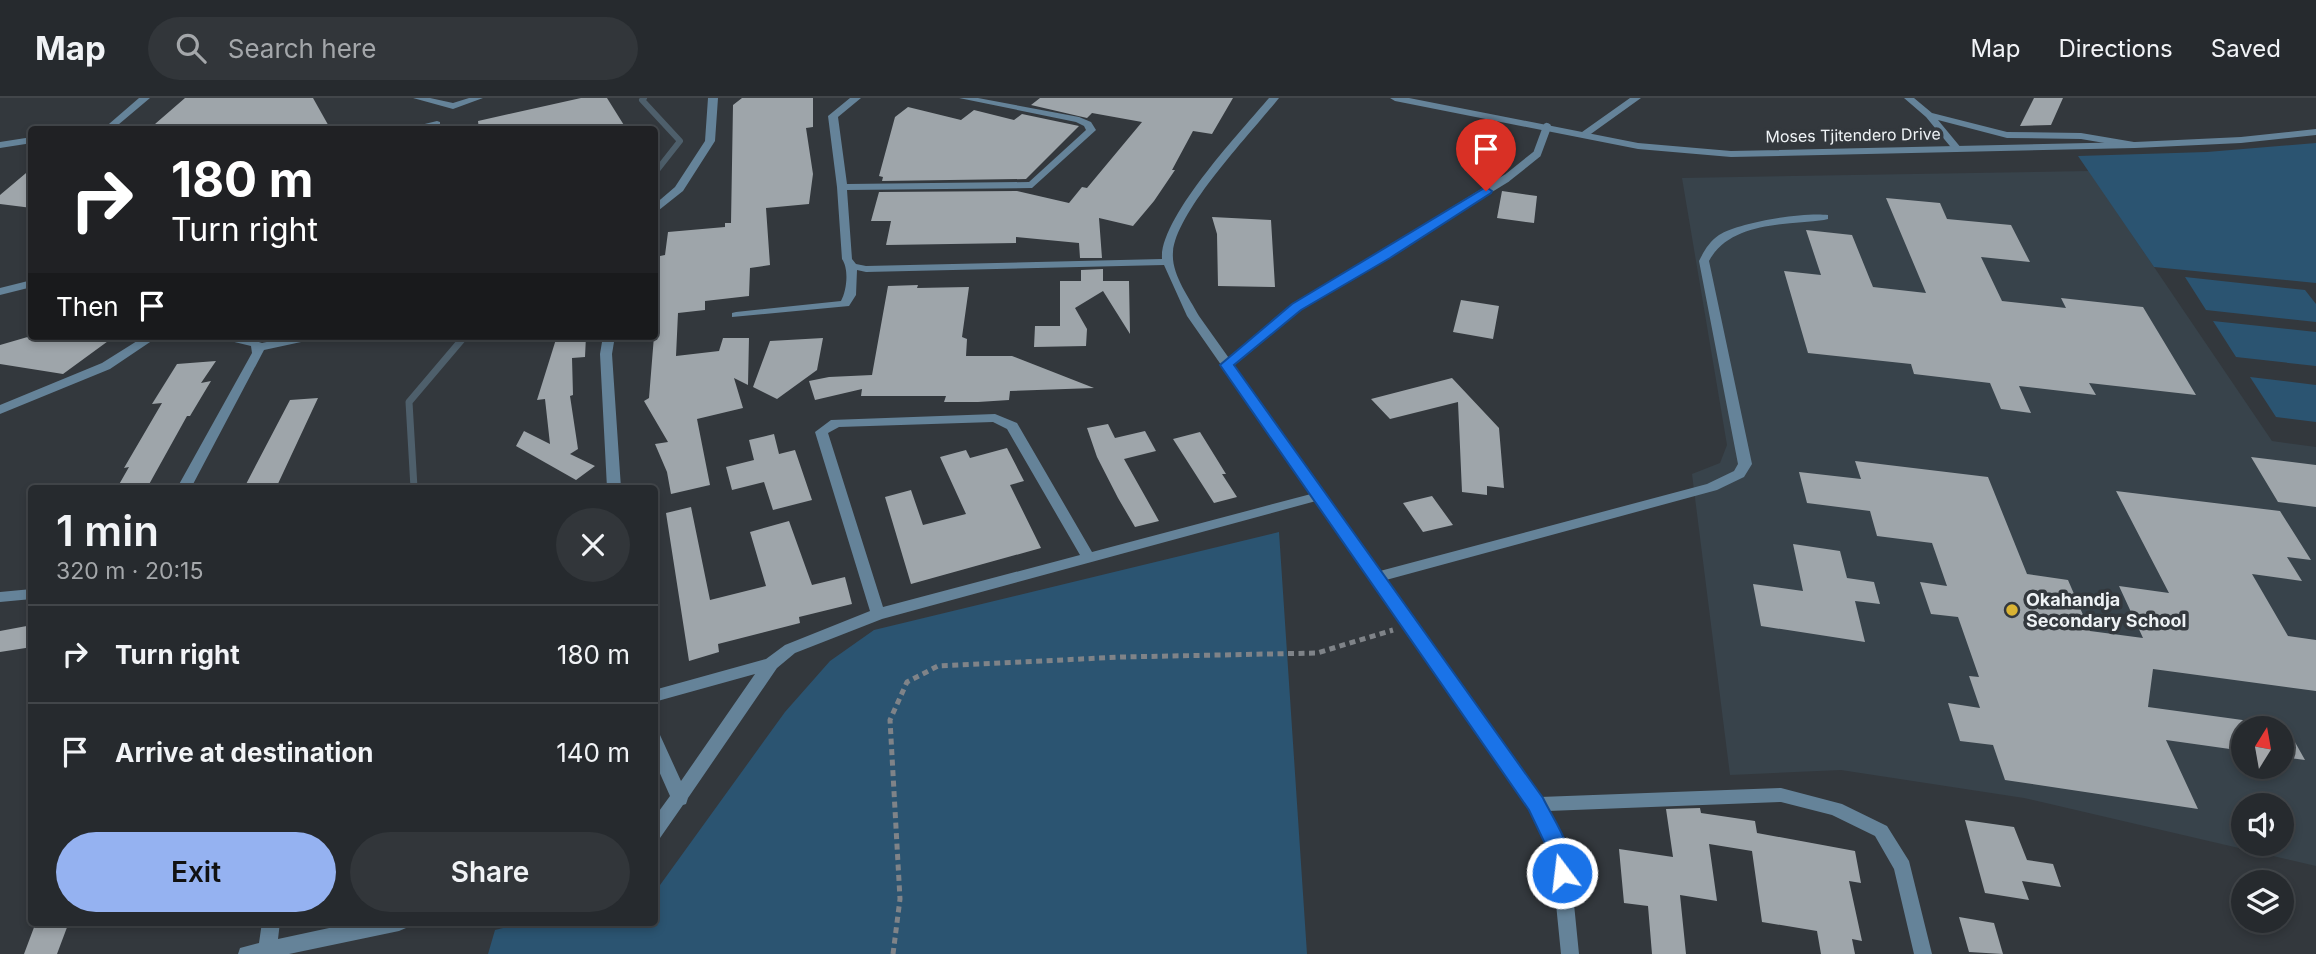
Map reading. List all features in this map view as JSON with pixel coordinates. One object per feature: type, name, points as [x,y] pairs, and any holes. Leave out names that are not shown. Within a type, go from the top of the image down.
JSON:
[{"type":"street","points":[[111,126],[145,98]]},
{"type":"street","points":[[418,98],[453,106]]},
{"type":"street","points":[[440,126],[441,115],[453,106],[478,98]]},
{"type":"street","points":[[658,207],[679,189],[710,141],[713,98]]},
{"type":"street","points":[[736,315],[828,308],[845,304],[850,295],[852,266],[847,259],[833,116],[856,98]]},
{"type":"street","points":[[842,187],[1032,185],[1091,130],[1088,124],[1079,120],[964,98]]},
{"type":"street","points":[[1274,98],[1194,198],[1169,239],[1168,261],[1193,316],[1536,804],[1560,854],[1570,954]]},
{"type":"street","name":"Moses Tjitendero Drive","points":[[1395,98],[1638,146],[1731,154],[2135,145],[2241,140],[2316,132]]},
{"type":"street","points":[[1585,135],[1636,98]]},
{"type":"street","points":[[1909,98],[1929,115],[1957,149]]},
{"type":"street","points":[[1929,115],[2007,135],[2081,136],[2135,145]]},
{"type":"street","points":[[0,145],[28,141]]},
{"type":"street","points":[[1377,577],[1712,488],[1739,474],[1745,464],[1704,261],[1707,252],[1717,240],[1746,228],[1824,218]]},
{"type":"street","points":[[852,266],[866,269],[1168,261]]},
{"type":"street","points":[[0,292],[28,284]]},
{"type":"street","points":[[0,410],[88,375],[146,340]]},
{"type":"street","points":[[186,485],[258,353],[257,344],[248,340]]},
{"type":"street","points":[[257,348],[293,340]]},
{"type":"street","points":[[608,340],[606,354],[614,485]]},
{"type":"street","points":[[878,614],[821,432],[836,423],[995,418],[1004,421],[1012,426],[1088,557]]},
{"type":"street","points":[[658,828],[771,664],[790,649],[878,614],[1319,496]]},
{"type":"street","points":[[0,597],[28,594]]},
{"type":"street","points":[[658,695],[771,664]]},
{"type":"street","points":[[658,749],[680,799]]},
{"type":"street","points":[[1536,804],[1781,795],[1836,809],[1881,831],[1903,867],[1923,954]]},
{"type":"street","points":[[267,952],[270,926]]},
{"type":"street","points":[[247,954],[267,952],[381,926]]},
{"type":"lane","points":[[1227,365],[1297,307],[1507,178],[1537,154],[1547,127]]},
{"type":"path","points":[[893,954],[900,899],[890,720],[906,682],[938,666],[1122,657],[1317,653],[1410,624]]},
{"type":"shaded area","points":[[2316,143],[2316,283],[2154,267],[2078,156],[2207,152]]},
{"type":"shaded area","name":"Okahandja Secondary School","points":[[2089,171],[2272,441],[2316,447],[2316,866],[2273,856],[2294,856],[2294,793],[2231,793],[2231,846],[2024,798],[1841,770],[1730,775],[1692,474],[1720,463],[1727,445],[1682,178]]},
{"type":"shaded area","points":[[2185,277],[2305,290],[2316,304],[2316,322],[2206,310]]},
{"type":"shaded area","points":[[2213,321],[2316,332],[2316,366],[2236,357]]},
{"type":"shaded area","points":[[2250,377],[2316,385],[2316,422],[2276,417]]},
{"type":"shaded area","points":[[1279,532],[1307,954],[488,954],[495,930],[511,926],[658,926],[658,888],[785,712],[830,661],[874,630]]},
{"type":"building","points":[[185,98],[313,98],[329,126],[209,126],[212,124],[155,124]]},
{"type":"building","points":[[581,98],[607,98],[624,126],[479,126],[478,121]]},
{"type":"building","points":[[742,98],[813,98],[813,127],[806,128],[813,174],[809,204],[766,208],[770,265],[750,268],[749,296],[705,301],[705,310],[678,313],[676,356],[719,351],[723,338],[749,338],[748,385],[734,378],[743,408],[697,419],[710,485],[671,494],[667,472],[655,444],[668,442],[644,401],[649,398],[654,340],[658,340],[660,256],[665,255],[668,232],[725,227],[725,223],[731,223],[733,105]]},
{"type":"building","points":[[1040,98],[1233,98],[1212,134],[1193,131],[1172,170],[1175,170],[1133,226],[1099,218],[1102,258],[1080,258],[1079,243],[1016,237],[1016,243],[886,245],[891,221],[871,221],[879,192],[1017,191],[1069,203],[1082,187],[1087,188],[1142,122],[1092,113],[1087,118],[1031,105]]},
{"type":"building","points":[[2034,98],[2063,98],[2051,125],[2020,126]]},
{"type":"building","points":[[908,107],[961,120],[974,110],[1014,120],[1022,114],[1079,126],[1026,179],[882,181],[883,177],[879,176],[895,117]]},
{"type":"building","points":[[28,171],[28,208],[0,204],[0,195]]},
{"type":"building","points":[[1502,191],[1537,196],[1534,223],[1497,218]]},
{"type":"building","points":[[1886,198],[1940,203],[1947,219],[2011,225],[2030,262],[1981,257],[2002,301],[2066,308],[2061,298],[2143,307],[2196,395],[2089,383],[2096,395],[2019,386],[2031,413],[2001,409],[1990,383],[1914,374],[1911,364],[1808,353],[1784,271],[1821,275],[1806,230],[1852,235],[1873,287],[1926,293]]},
{"type":"building","points":[[1212,217],[1271,220],[1275,287],[1218,286],[1217,234]]},
{"type":"building","points":[[1103,269],[1103,281],[1129,281],[1130,334],[1103,291],[1075,308],[1087,329],[1086,346],[1034,347],[1035,326],[1060,326],[1060,281],[1081,281],[1081,270]]},
{"type":"building","points":[[918,285],[917,288],[969,287],[962,337],[967,339],[966,356],[1012,356],[1094,388],[1010,391],[1009,400],[978,402],[944,402],[946,396],[861,396],[862,389],[815,400],[809,381],[872,375],[888,286]]},
{"type":"building","points":[[1461,300],[1499,306],[1493,339],[1453,332]]},
{"type":"building","points":[[28,337],[28,340],[110,340],[63,374],[0,364],[0,345]]},
{"type":"building","points":[[823,338],[817,370],[777,399],[753,387],[770,341]]},
{"type":"building","points":[[556,340],[586,340],[585,357],[572,358],[573,395],[570,396],[578,449],[570,454],[595,466],[576,480],[516,446],[524,431],[550,444],[545,399],[537,400]]},
{"type":"building","points":[[216,361],[201,383],[211,381],[190,416],[187,416],[149,485],[119,485],[129,467],[124,468],[162,403],[152,404],[177,364]]},
{"type":"building","points":[[1452,378],[1499,428],[1504,488],[1487,486],[1487,495],[1462,492],[1458,402],[1390,419],[1371,399]]},
{"type":"building","points":[[318,398],[277,485],[246,485],[290,400]]},
{"type":"building","points":[[1108,424],[1115,438],[1145,431],[1156,451],[1124,459],[1159,521],[1135,527],[1118,498],[1097,457],[1087,428]]},
{"type":"building","points":[[1200,432],[1237,497],[1214,503],[1173,439]]},
{"type":"building","points":[[774,434],[779,454],[795,450],[812,500],[773,510],[764,482],[732,490],[726,467],[754,460],[749,440]]},
{"type":"building","points":[[1007,448],[1024,481],[1010,485],[1041,548],[911,584],[885,497],[911,490],[923,525],[966,514],[940,457],[966,450],[970,458]]},
{"type":"building","points":[[2251,457],[2316,465],[2316,507],[2278,502]]},
{"type":"building","points":[[1855,461],[1988,477],[2027,574],[2068,580],[2090,631],[2143,638],[2119,586],[2169,593],[2116,491],[2280,511],[2311,560],[2287,557],[2302,581],[2252,574],[2288,636],[2316,640],[2316,691],[2153,669],[2148,707],[2231,718],[2231,749],[2166,740],[2198,809],[2005,780],[1993,745],[1960,741],[1948,703],[1980,708],[1969,676],[1979,677],[1958,617],[1931,614],[1920,582],[1947,586],[1932,543],[1877,536],[1870,511],[1807,503],[1799,472],[1861,479]]},
{"type":"building","points":[[1432,496],[1453,525],[1423,532],[1403,503]]},
{"type":"building","points":[[691,507],[710,600],[766,586],[750,532],[789,521],[812,585],[845,577],[852,604],[799,617],[800,623],[718,644],[719,652],[689,661],[666,513]]},
{"type":"building","points":[[1793,544],[1840,551],[1847,578],[1874,582],[1880,604],[1855,601],[1865,642],[1761,626],[1753,584],[1803,591]]},
{"type":"building","points":[[28,626],[28,648],[0,652],[0,631]]},
{"type":"building","points":[[2294,740],[2305,760],[2294,759]]},
{"type":"building","points":[[1700,808],[1701,813],[1755,821],[1757,833],[1855,851],[1861,883],[1849,881],[1862,941],[1852,939],[1855,954],[1821,954],[1817,931],[1762,922],[1752,851],[1709,844],[1717,901],[1680,895],[1686,954],[1652,954],[1648,906],[1624,903],[1619,849],[1673,857],[1666,809]]},
{"type":"building","points":[[1965,820],[2014,827],[2027,860],[2053,864],[2061,887],[2022,881],[2029,900],[1985,893]]},
{"type":"building","points":[[1959,917],[1994,923],[2003,954],[1969,952]]},
{"type":"building","points":[[34,926],[68,926],[57,954],[24,954]]},
{"type":"waterway","points":[[644,98],[642,100],[680,141],[658,169]]},
{"type":"waterway","points":[[414,485],[409,402],[462,340]]},
{"type":"place","name":"Okahandja Secondary School","points":[[2012,610]]},
{"type":"route","points":[[1486,191],[1297,307],[1227,365],[1536,804],[1560,854],[1562,873]]}]
